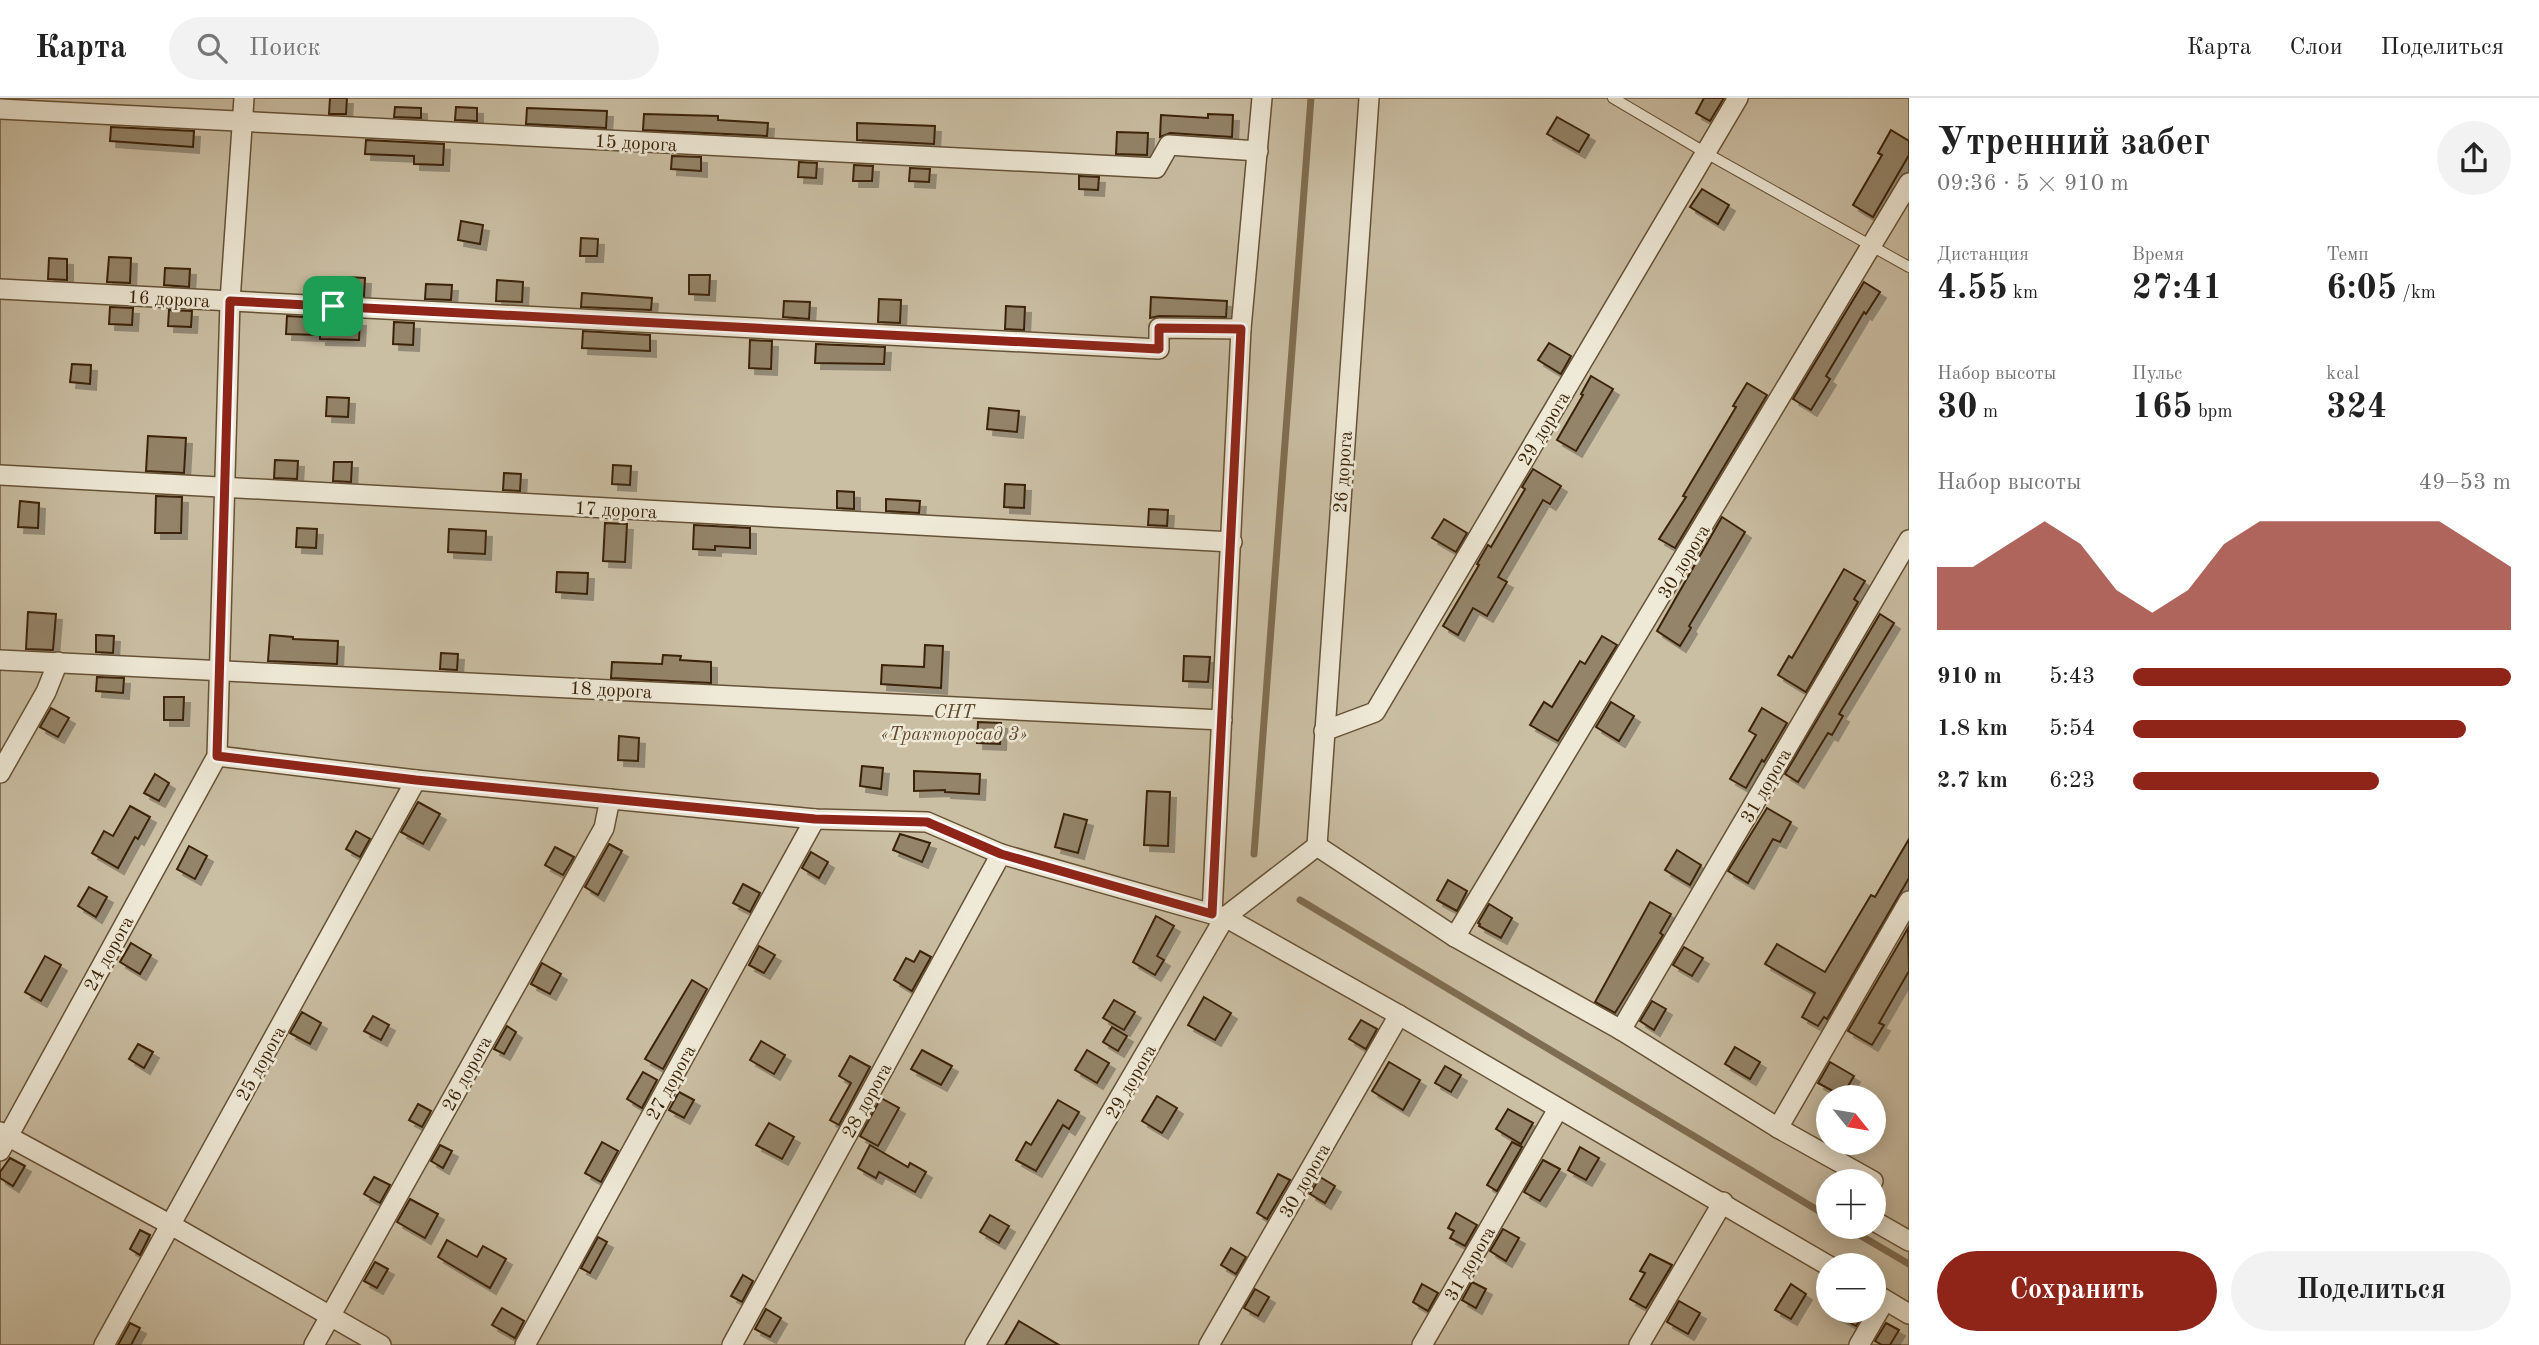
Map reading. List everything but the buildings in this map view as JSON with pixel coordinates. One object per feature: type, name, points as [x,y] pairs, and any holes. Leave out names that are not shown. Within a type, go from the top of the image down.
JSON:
[{"type":"street","points":[[244,98],[230,301],[217,756],[416,780],[815,819],[927,822],[1001,854],[1218,915],[1399,1015],[1816,1258]]},
{"type":"street","points":[[1218,915],[1222,720],[1241,329],[1262,98]]},
{"type":"street","name":"26 дорога","points":[[1318,846],[1369,98]]},
{"type":"street","name":"29 дорога","points":[[1324,731],[1375,712],[1738,98]]},
{"type":"street","name":"15 дорога","points":[[0,109],[1156,168],[1169,145],[1258,151]]},
{"type":"street","name":"30 дорога","points":[[1455,937],[1909,183]]},
{"type":"street","name":"16 дорога","points":[[0,289],[1159,349],[1159,328],[1241,329]]},
{"type":"street","name":"17 дорога","points":[[0,475],[1232,542]]},
{"type":"street","name":"31 дорога","points":[[1621,1030],[1909,540]]},
{"type":"street","name":"18 дорога","points":[[0,660],[1222,720]]},
{"type":"street","points":[[0,773],[46,692],[58,662]]},
{"type":"street","name":"24 дорога","points":[[3,1140],[217,756]]},
{"type":"street","name":"25 дорога","points":[[104,1345],[416,780]]},
{"type":"street","name":"26 дорога","points":[[314,1345],[604,828],[610,799]]},
{"type":"street","name":"27 дорога","points":[[525,1345],[815,819]]},
{"type":"street","points":[[1318,846],[1455,937],[1621,1030],[1778,1128],[1851,1169]]},
{"type":"street","name":"29 дорога","points":[[975,1345],[1218,915],[1318,846]]},
{"type":"street","name":"28 дорога","points":[[732,1345],[1001,854]]},
{"type":"street","points":[[1778,1128],[1909,901]]},
{"type":"street","name":"30 дорога","points":[[1209,1345],[1399,1015]]},
{"type":"street","name":"31 дорога","points":[[1422,1345],[1558,1109]]},
{"type":"street","points":[[3,1140],[171,1225],[381,1345]]},
{"type":"street","points":[[1639,1345],[1723,1202]]},
{"type":"street","points":[[1886,1228],[1909,1241]]},
{"type":"street","points":[[1886,1300],[1909,1314]]},
{"type":"street","points":[[1859,1345],[1868,1323]]},
{"type":"lane","points":[[1613,98],[1909,267]]},
{"type":"green space","name":"СНТ «Тракторосад 3»","points":[[0,98],[1909,98],[1909,1345],[0,1345]]},
{"type":"waterway","points":[[1254,854],[1311,98]]},
{"type":"waterway","points":[[1300,900],[1816,1209]]},
{"type":"waterway","points":[[1866,1239],[1909,1264]]},
{"type":"route","points":[[230,301],[333,306],[1159,349],[1159,328],[1241,329],[1212,914],[1001,854],[927,822],[815,819],[416,780],[217,756],[230,301]]}]
